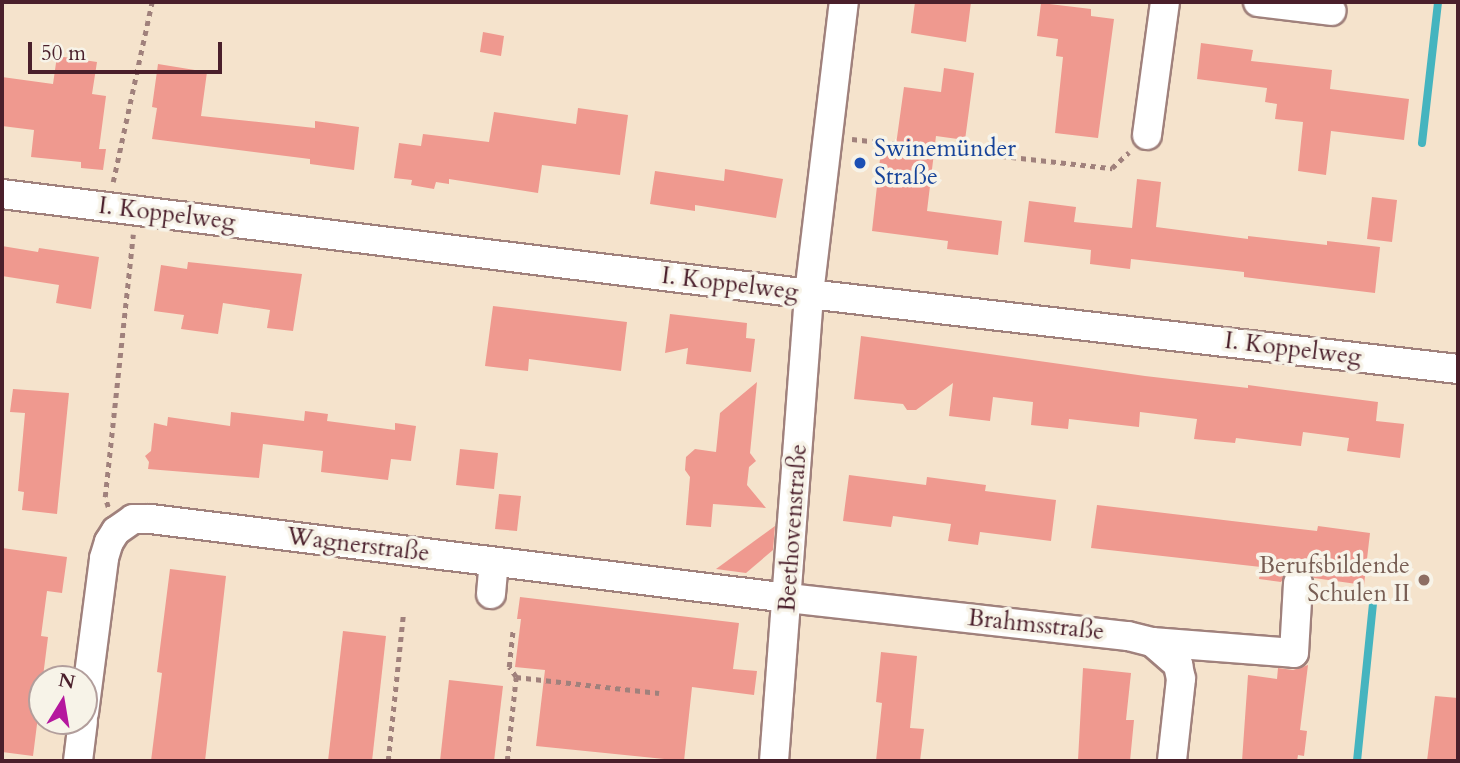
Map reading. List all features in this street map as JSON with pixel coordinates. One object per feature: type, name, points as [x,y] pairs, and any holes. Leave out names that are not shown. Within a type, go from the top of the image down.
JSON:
[{"type":"street","points":[[809,294],[844,2]]},
{"type":"street","points":[[1147,135],[1165,2]]},
{"type":"street","points":[[1258,2],[1331,11]]},
{"type":"street","name":"I. Koppelweg","points":[[2,194],[809,294],[1458,369]]},
{"type":"street","name":"Beethovenstraße","points":[[774,761],[771,660],[788,598],[809,294]]},
{"type":"street","name":"Wagnerstraße","points":[[116,531],[133,519],[150,519],[409,562],[494,562],[788,598]]},
{"type":"street","points":[[90,665],[104,558],[116,531]]},
{"type":"street","points":[[491,594],[494,562]]},
{"type":"street","points":[[1152,642],[1294,653],[1298,583]]},
{"type":"street","name":"Brahmsstraße","points":[[788,598],[1128,636],[1152,642],[1178,665],[1181,679],[1172,761]]},
{"type":"street","points":[[78,761],[81,735]]},
{"type":"path","points":[[116,531],[105,498],[133,231],[112,194],[152,2]]},
{"type":"path","points":[[830,136],[1112,168],[1147,135]]},
{"type":"path","points":[[388,761],[403,616]]},
{"type":"path","points":[[507,761],[516,677],[509,667],[513,631]]},
{"type":"path","points":[[516,677],[659,693]]},
{"type":"building","points":[[915,2],[971,2],[966,42],[911,33]]},
{"type":"building","points":[[1041,3],[1091,9],[1091,16],[1114,19],[1098,138],[1055,133],[1063,57],[1056,56],[1058,39],[1037,36]]},
{"type":"building","points":[[483,32],[504,36],[501,56],[480,52]]},
{"type":"building","points":[[1201,43],[1253,50],[1251,61],[1332,70],[1330,89],[1409,99],[1404,140],[1331,131],[1326,175],[1298,171],[1303,122],[1275,119],[1277,104],[1265,102],[1267,88],[1197,79]]},
{"type":"building","points":[[57,56],[97,62],[92,94],[106,96],[99,149],[106,149],[103,170],[81,168],[81,162],[31,157],[34,130],[2,126],[2,77],[53,84]]},
{"type":"building","points":[[158,64],[207,72],[201,116],[315,128],[315,121],[359,127],[354,170],[310,164],[310,159],[152,139],[157,108],[152,107]]},
{"type":"building","points":[[944,68],[974,73],[965,140],[936,136],[927,211],[1002,221],[998,255],[947,249],[948,241],[872,231],[881,150],[895,152],[904,87],[941,92]]},
{"type":"building","points":[[578,108],[628,115],[620,175],[542,165],[538,193],[449,179],[449,184],[436,182],[434,189],[411,185],[412,180],[394,178],[399,143],[421,146],[423,134],[489,142],[494,112],[576,124]]},
{"type":"building","points":[[725,169],[783,179],[776,218],[695,205],[695,211],[650,204],[655,171],[724,181]]},
{"type":"building","points":[[1137,179],[1161,182],[1156,227],[1248,239],[1248,236],[1327,245],[1327,241],[1380,247],[1375,293],[1244,277],[1244,272],[1131,259],[1130,269],[1090,264],[1091,250],[1024,242],[1029,201],[1076,207],[1074,222],[1132,228]]},
{"type":"building","points":[[1372,197],[1397,200],[1392,242],[1367,239]]},
{"type":"building","points":[[2,246],[38,252],[39,248],[99,257],[91,309],[56,303],[59,285],[2,276]]},
{"type":"building","points":[[188,262],[302,274],[293,331],[267,328],[270,310],[223,303],[218,334],[181,329],[184,315],[154,311],[161,265],[187,269]]},
{"type":"building","points":[[493,306],[627,322],[621,371],[529,359],[528,371],[485,366]]},
{"type":"building","points":[[670,314],[747,323],[746,338],[755,339],[751,372],[686,364],[688,348],[665,353]]},
{"type":"building","points":[[861,336],[1145,376],[1248,388],[1248,385],[1378,402],[1376,421],[1404,424],[1400,458],[1347,451],[1349,438],[1303,432],[1301,446],[1236,438],[1235,443],[1194,439],[1197,419],[1140,412],[1139,427],[1069,419],[1068,429],[1031,425],[1033,402],[993,397],[990,421],[949,416],[953,383],[916,410],[907,410],[903,404],[854,399]]},
{"type":"building","points":[[757,382],[750,453],[756,461],[749,467],[747,485],[766,508],[713,504],[711,527],[686,525],[690,477],[685,470],[686,457],[695,449],[716,452],[720,413]]},
{"type":"building","points":[[13,389],[69,393],[57,514],[22,510],[24,492],[18,491],[25,413],[10,412]]},
{"type":"building","points":[[305,411],[328,414],[327,421],[395,430],[395,423],[416,426],[411,461],[391,459],[388,480],[321,472],[323,451],[263,444],[259,478],[148,469],[149,462],[145,456],[151,451],[154,423],[167,426],[168,417],[230,426],[231,412],[304,421]]},
{"type":"building","points":[[460,449],[498,453],[494,489],[456,485]]},
{"type":"building","points":[[849,475],[926,485],[927,477],[986,485],[985,491],[1056,500],[1051,541],[980,532],[978,545],[948,541],[951,524],[893,516],[891,527],[843,521]]},
{"type":"building","points":[[499,494],[521,496],[517,531],[495,529]]},
{"type":"building","points":[[1097,505],[1317,531],[1318,526],[1370,533],[1364,585],[1314,578],[1308,570],[1300,567],[1290,569],[1281,582],[1259,579],[1261,567],[1091,548]]},
{"type":"building","points":[[775,526],[773,550],[746,573],[716,569]]},
{"type":"building","points":[[2,548],[67,557],[62,593],[47,591],[41,636],[48,637],[44,665],[28,665],[28,735],[36,735],[33,756],[2,752]]},
{"type":"building","points":[[170,569],[226,576],[205,761],[151,761],[162,673],[157,672]]},
{"type":"building","points":[[520,597],[739,623],[733,669],[757,671],[754,695],[692,687],[684,761],[536,746],[545,670],[515,667],[521,619],[517,619]]},
{"type":"building","points":[[343,631],[386,636],[372,761],[328,761]]},
{"type":"building","points":[[881,652],[917,656],[910,728],[924,729],[920,761],[876,761],[882,703],[876,702]]},
{"type":"building","points":[[1308,665],[1300,730],[1307,731],[1304,756],[1298,755],[1297,761],[1242,761],[1248,675],[1277,679],[1278,668],[1293,670]]},
{"type":"building","points":[[1083,668],[1131,673],[1126,720],[1134,720],[1130,761],[1078,760]]},
{"type":"building","points":[[449,680],[503,686],[494,761],[440,761]]},
{"type":"building","points":[[1435,696],[1458,698],[1458,761],[1427,761]]},
{"type":"waterway","points":[[1422,143],[1438,2]]},
{"type":"waterway","points":[[1357,761],[1374,593]]},
{"type":"place","name":"Swinemünder Straße","points":[[860,163]]},
{"type":"place","name":"Berufsbildende Schulen II","points":[[1424,580]]}]
